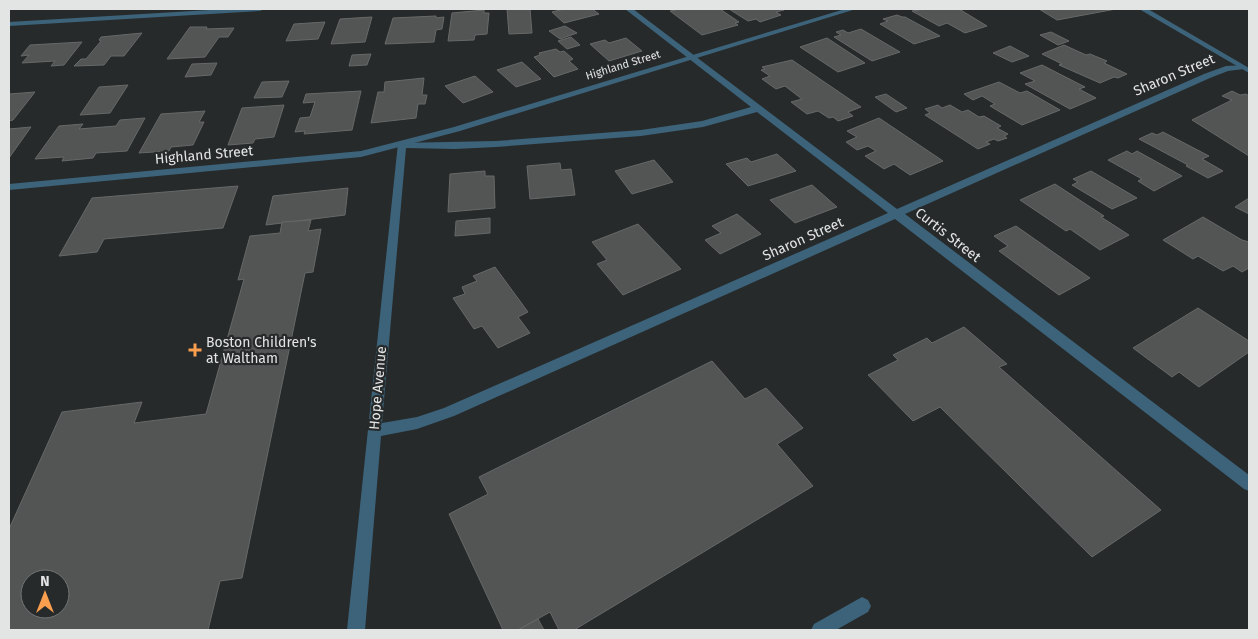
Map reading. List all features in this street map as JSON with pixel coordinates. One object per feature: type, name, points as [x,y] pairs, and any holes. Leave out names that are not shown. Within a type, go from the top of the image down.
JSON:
[{"type":"street","points":[[9,24],[260,9]]},
{"type":"street","name":"Curtis Street","points":[[629,9],[1249,484]]},
{"type":"street","name":"Highland Street","points":[[9,187],[345,156],[402,145],[852,9]]},
{"type":"street","points":[[1142,9],[1245,69]]},
{"type":"street","name":"Sharon Street","points":[[374,431],[417,423],[450,412],[1214,74],[1245,69]]},
{"type":"street","name":"Highland Street","points":[[402,145],[472,146],[641,133],[703,124],[759,108]]},
{"type":"street","name":"Hope Avenue","points":[[356,630],[402,145]]},
{"type":"street","points":[[820,630],[862,606]]},
{"type":"building","points":[[507,9],[530,9],[532,33],[509,34]]},
{"type":"building","points":[[564,9],[592,9],[599,14],[564,23],[552,12]]},
{"type":"building","points":[[680,9],[720,9],[739,22],[735,23],[738,25],[702,35],[670,11]]},
{"type":"building","points":[[729,9],[784,10],[776,12],[781,15],[760,22],[756,19],[748,21]]},
{"type":"building","points":[[917,9],[959,9],[987,26],[965,33],[947,23],[939,26],[912,11],[919,10]]},
{"type":"building","points":[[1039,9],[1116,9],[1057,20]]},
{"type":"building","points":[[484,10],[484,13],[489,13],[487,34],[475,35],[474,40],[448,41],[452,13]]},
{"type":"building","points":[[897,15],[905,17],[940,36],[914,44],[880,24],[888,21],[883,19]]},
{"type":"building","points":[[436,16],[436,18],[444,17],[442,29],[436,30],[434,42],[385,44],[393,18]]},
{"type":"building","points":[[372,17],[365,42],[331,44],[340,19]]},
{"type":"building","points":[[325,22],[318,39],[286,41],[294,24]]},
{"type":"building","points":[[565,26],[577,33],[560,39],[549,31]]},
{"type":"building","points":[[190,27],[207,27],[206,29],[234,28],[228,37],[219,37],[205,57],[167,59]]},
{"type":"building","points":[[861,29],[900,52],[872,61],[834,37],[841,35],[836,32],[843,30],[848,33]]},
{"type":"building","points":[[1051,32],[1069,41],[1058,45],[1040,35]]},
{"type":"building","points":[[142,33],[124,56],[111,56],[104,65],[74,66],[81,59],[86,59],[101,41],[99,40],[101,37]]},
{"type":"building","points":[[571,37],[580,45],[567,49],[558,41]]},
{"type":"building","points":[[626,38],[642,51],[609,61],[590,44],[605,40],[609,43]]},
{"type":"building","points":[[827,38],[865,63],[838,72],[800,47]]},
{"type":"building","points":[[82,42],[64,65],[51,66],[55,61],[22,63],[29,55],[21,56],[30,45]]},
{"type":"building","points":[[1064,45],[1086,55],[1090,54],[1107,61],[1104,63],[1127,74],[1100,83],[1059,65],[1062,64],[1042,54]]},
{"type":"building","points":[[1010,46],[1029,56],[1012,62],[993,53]]},
{"type":"building","points":[[556,49],[560,52],[564,51],[573,59],[569,61],[578,69],[554,77],[534,57],[540,55],[539,53]]},
{"type":"building","points":[[371,54],[367,65],[349,66],[352,55]]},
{"type":"building","points":[[792,60],[861,107],[848,112],[853,116],[838,121],[818,111],[807,114],[791,102],[802,99],[785,86],[776,89],[762,79],[770,76],[761,70],[765,69],[762,67]]},
{"type":"building","points":[[522,62],[541,79],[516,87],[497,70]]},
{"type":"building","points":[[217,63],[211,75],[185,77],[192,64]]},
{"type":"building","points":[[1042,65],[1085,87],[1079,89],[1096,98],[1070,109],[1025,84],[1035,81],[1020,73]]},
{"type":"building","points":[[475,76],[493,92],[463,103],[445,86]]},
{"type":"building","points":[[424,78],[422,95],[427,95],[425,104],[418,104],[416,118],[371,123],[378,92],[384,92],[385,82]]},
{"type":"building","points":[[289,81],[282,97],[254,98],[262,82]]},
{"type":"building","points":[[999,82],[1020,93],[1027,91],[1060,110],[1022,125],[990,106],[995,104],[982,96],[973,100],[964,94]]},
{"type":"building","points":[[128,85],[110,113],[80,115],[99,87]]},
{"type":"building","points":[[361,91],[352,130],[304,134],[305,131],[295,132],[300,118],[310,117],[315,102],[303,103],[306,94]]},
{"type":"building","points":[[1232,91],[1240,95],[1246,94],[1249,96],[1249,156],[1192,120],[1232,100],[1222,96]]},
{"type":"building","points":[[35,92],[13,120],[9,121],[9,94]]},
{"type":"building","points":[[886,94],[907,108],[896,112],[875,97]]},
{"type":"building","points":[[284,105],[274,137],[255,139],[253,143],[228,145],[242,108]]},
{"type":"building","points":[[938,105],[942,108],[950,105],[962,112],[968,110],[979,117],[984,116],[1001,126],[997,128],[1008,134],[1004,136],[1007,138],[986,142],[990,144],[978,149],[925,115],[930,113],[925,109]]},
{"type":"building","points":[[205,111],[199,122],[204,122],[193,145],[171,147],[169,151],[139,153],[161,114]]},
{"type":"building","points":[[145,118],[127,151],[96,153],[93,158],[62,161],[64,157],[35,159],[59,126],[83,124],[79,129],[116,126],[120,120]]},
{"type":"building","points":[[879,118],[943,161],[910,175],[894,164],[884,169],[865,156],[876,151],[868,146],[857,150],[846,142],[857,137],[847,131]]},
{"type":"building","points":[[31,127],[9,158],[9,129]]},
{"type":"building","points":[[1163,132],[1209,156],[1202,159],[1223,171],[1208,178],[1139,139],[1152,133],[1157,135]]},
{"type":"building","points":[[1127,151],[1132,154],[1137,151],[1182,176],[1154,191],[1138,181],[1142,179],[1108,160]]},
{"type":"building","points":[[777,154],[796,171],[748,186],[726,164],[747,158],[751,162]]},
{"type":"building","points":[[654,160],[673,182],[632,194],[615,171]]},
{"type":"building","points":[[560,163],[561,170],[571,169],[575,195],[530,199],[527,166]]},
{"type":"building","points":[[485,171],[485,176],[494,176],[495,208],[448,212],[450,174]]},
{"type":"building","points":[[1091,171],[1137,198],[1112,209],[1072,185],[1078,182],[1073,179]]},
{"type":"building","points":[[1055,184],[1129,235],[1100,250],[1070,229],[1066,231],[1020,200]]},
{"type":"building","points":[[812,185],[837,207],[795,223],[770,200]]},
{"type":"building","points":[[238,186],[223,228],[104,239],[97,252],[59,256],[92,198]]},
{"type":"building","points":[[348,188],[345,215],[266,225],[273,196]]},
{"type":"building","points":[[1249,198],[1249,214],[1235,207]]},
{"type":"building","points":[[737,214],[761,234],[720,254],[705,240],[721,233],[712,226]]},
{"type":"building","points":[[1203,217],[1242,240],[1249,242],[1249,268],[1242,272],[1233,266],[1223,271],[1198,256],[1193,259],[1163,240]]},
{"type":"building","points":[[490,218],[490,233],[455,236],[456,221]]},
{"type":"building","name":"Boston Children's at Waltham","points":[[311,220],[308,231],[321,229],[313,272],[305,273],[242,578],[220,581],[208,630],[9,630],[9,529],[62,412],[142,402],[134,423],[206,414],[244,279],[238,280],[250,236],[280,233],[282,222]]},
{"type":"building","points":[[638,224],[681,269],[623,295],[597,264],[607,260],[592,242]]},
{"type":"building","points":[[1016,226],[1090,278],[1059,295],[999,251],[1008,246],[994,236]]},
{"type":"building","points":[[495,267],[528,312],[518,317],[530,333],[498,348],[482,326],[474,329],[453,298],[465,294],[462,287],[477,281],[473,276]]},
{"type":"building","points":[[1198,308],[1249,341],[1249,352],[1199,387],[1179,372],[1172,377],[1133,348]]},
{"type":"building","points":[[964,327],[1007,364],[999,367],[1161,510],[1092,557],[940,407],[913,421],[868,375],[898,360],[893,355],[927,338],[932,343]]},
{"type":"building","points":[[712,361],[745,399],[766,388],[803,428],[777,444],[813,486],[574,630],[559,630],[550,612],[518,630],[503,630],[449,514],[488,494],[479,477]]},
{"type":"building","points":[[538,619],[544,630],[518,630]]},
{"type":"place","name":"Boston Children's at Waltham","points":[[195,350]]}]
